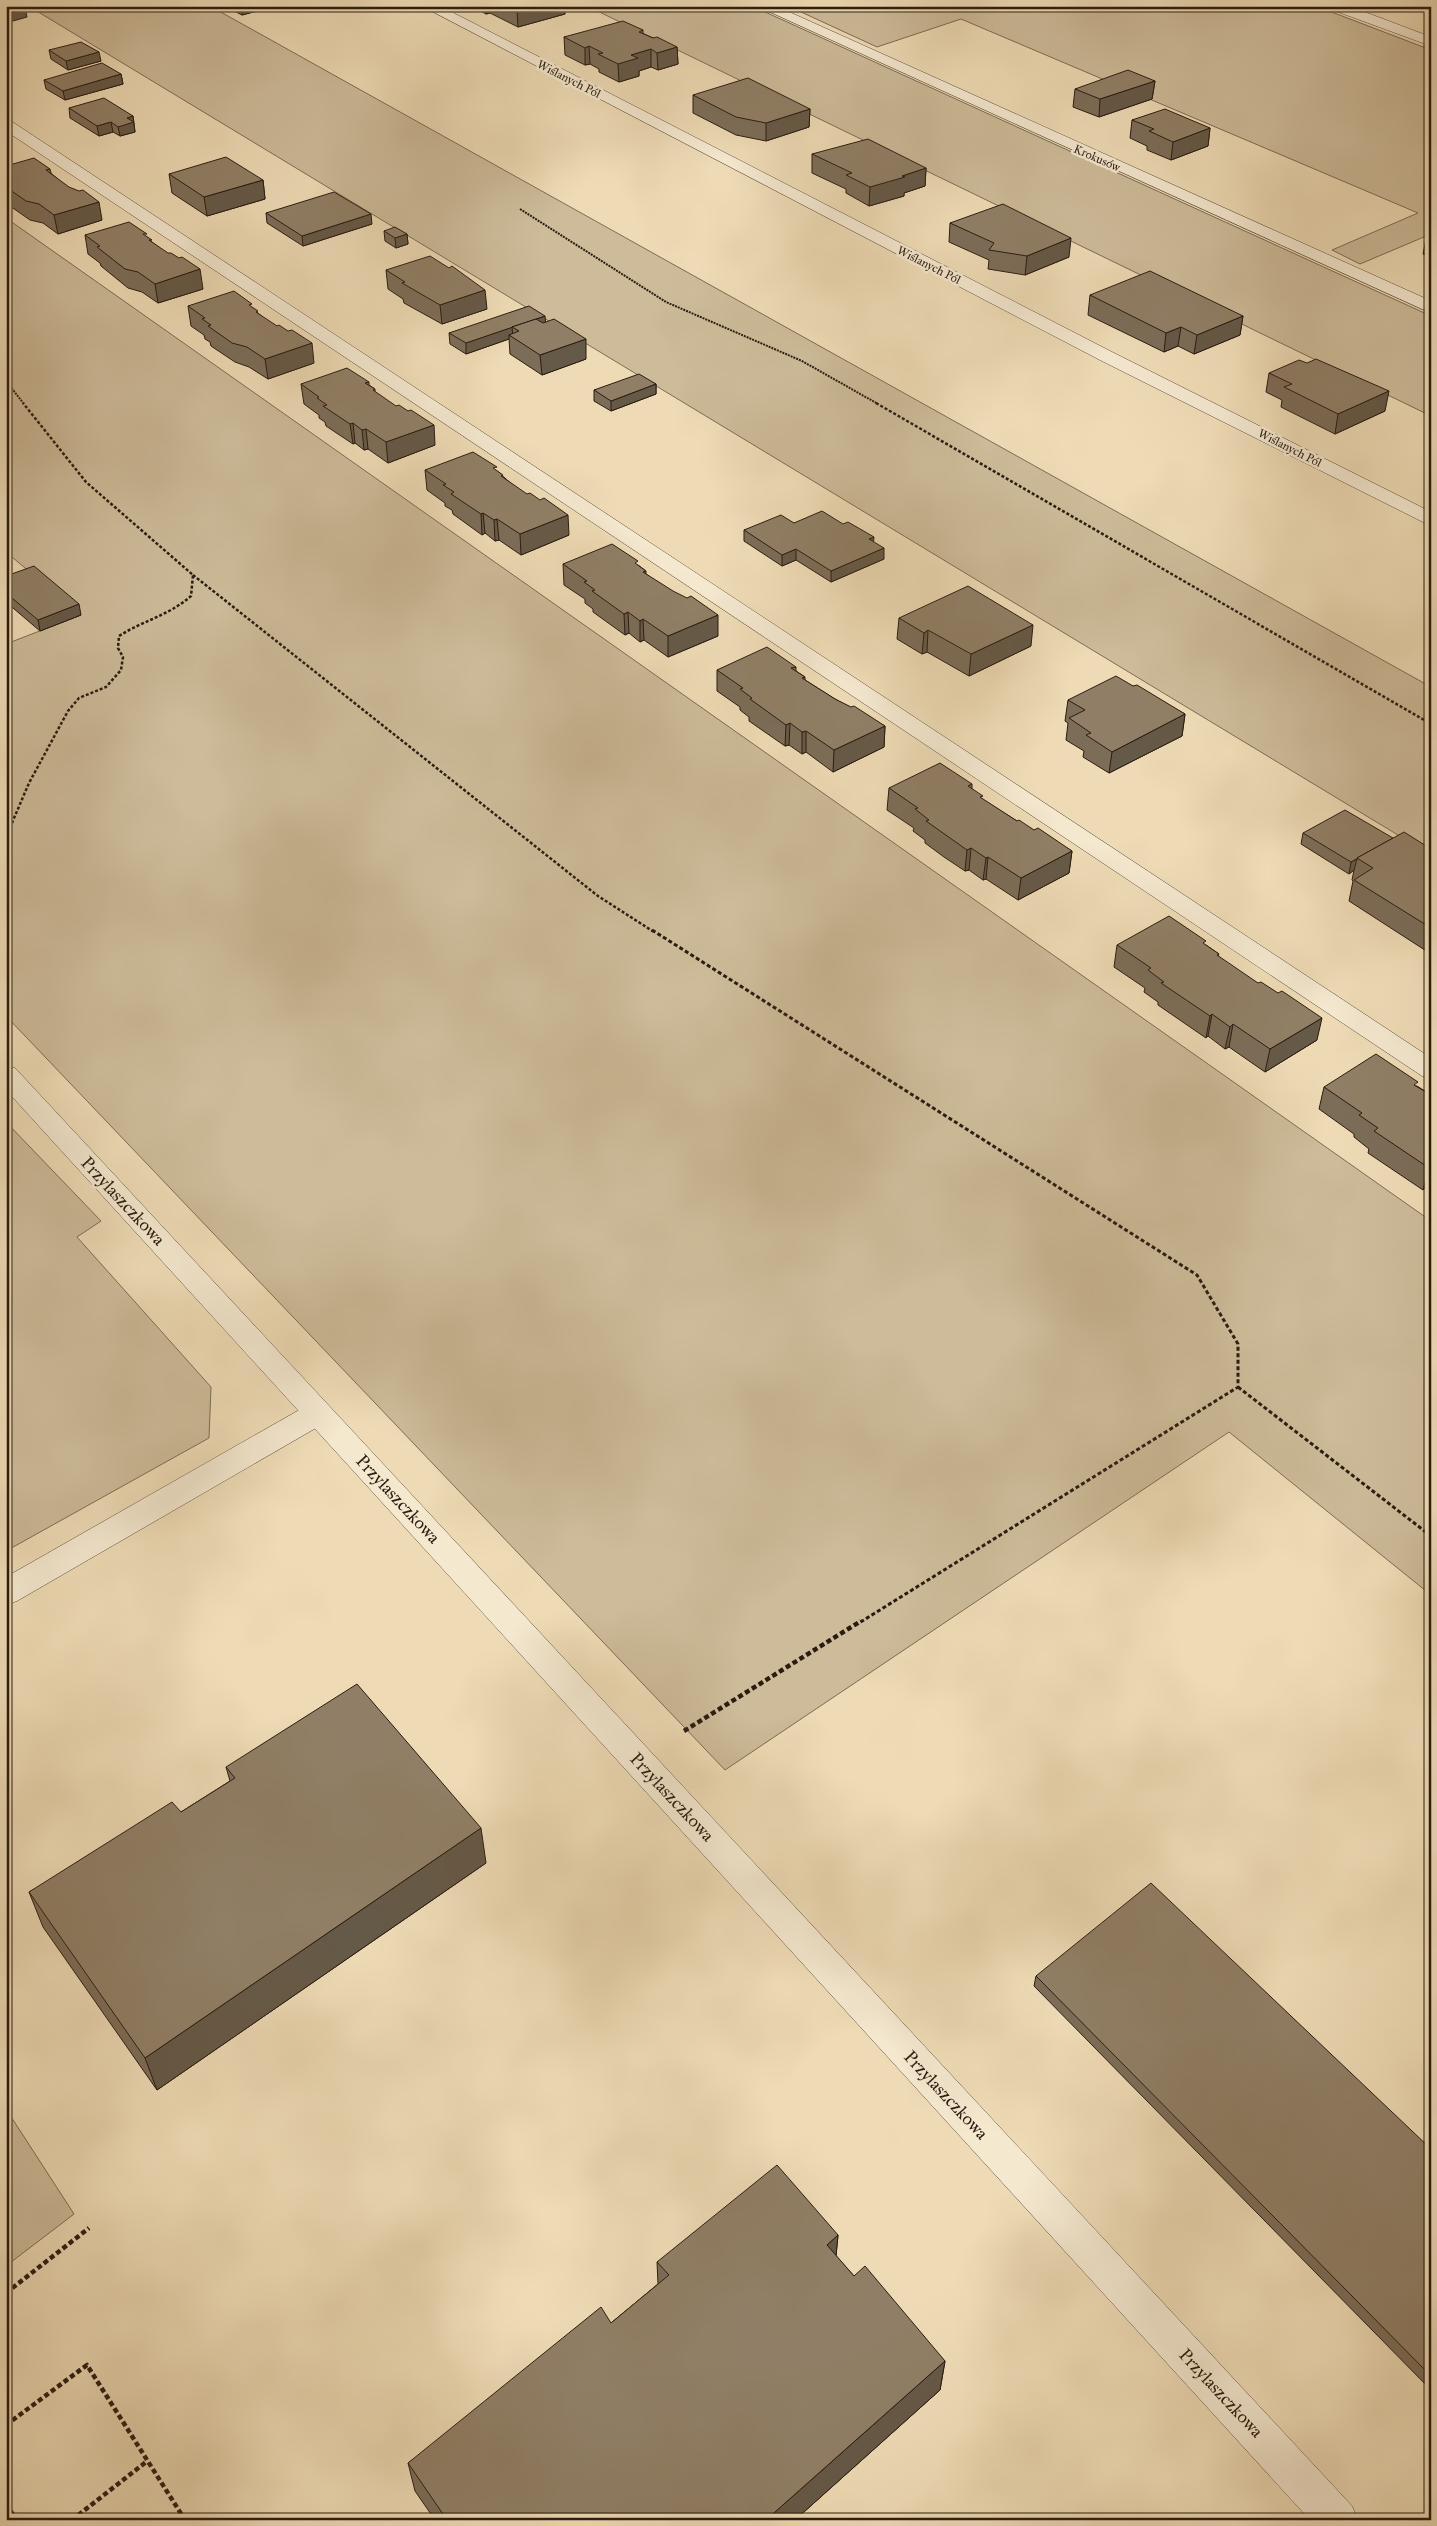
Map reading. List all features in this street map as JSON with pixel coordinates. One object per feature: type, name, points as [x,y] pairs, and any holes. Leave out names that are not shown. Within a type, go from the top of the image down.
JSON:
[{"type":"street","name":"Wiślanych Pól","points":[[428,6],[1106,356],[1431,520]]},
{"type":"street","name":"Krokusów","points":[[764,6],[1431,308]]},
{"type":"street","points":[[1335,6],[1431,42]]},
{"type":"street","points":[[6,124],[1431,1070]]},
{"type":"street","name":"Przylaszczkowa","points":[[6,1074],[1338,2520]]},
{"type":"street","points":[[6,1592],[318,1413]]},
{"type":"path","points":[[520,209],[666,302],[802,361],[1012,479],[1431,724]]},
{"type":"path","points":[[6,381],[86,482],[193,574],[598,896],[1196,1275],[1238,1344],[1238,1387]]},
{"type":"path","points":[[6,837],[29,783],[68,711],[79,698],[106,687],[121,670],[123,657],[118,648],[119,636],[135,626],[176,609],[191,596],[193,574]]},
{"type":"path","points":[[1238,1387],[1431,1536]]},
{"type":"path","points":[[639,1760],[1238,1387]]},
{"type":"path","points":[[6,2293],[89,2228]]},
{"type":"path","points":[[6,2425],[87,2365],[146,2462],[185,2520]]},
{"type":"path","points":[[72,2520],[146,2462]]},
{"type":"path","points":[[6,2503],[16,2520]]},
{"type":"shaded area","points":[[51,6],[210,6],[1431,687],[1431,855],[35,10]]},
{"type":"shaded area","points":[[587,6],[752,6],[1431,316],[1431,416]]},
{"type":"shaded area","points":[[788,6],[1316,6],[1431,50],[1431,234],[1360,264],[1332,250],[1418,213],[961,19],[877,47]]},
{"type":"shaded area","points":[[6,218],[1431,1221],[1431,1595],[1229,1432],[725,1770],[6,1016],[6,644],[81,615],[6,552]]},
{"type":"shaded area","points":[[6,1122],[101,1221],[77,1237],[211,1387],[209,1438],[6,1551]]},
{"type":"shaded area","points":[[6,2109],[74,2214],[6,2266]]},
{"type":"building","points":[[6,6],[22,6],[25,8],[6,13]]},
{"type":"building","points":[[510,6],[531,6],[517,10]]},
{"type":"building","points":[[623,21],[643,30],[639,32],[653,38],[657,37],[677,47],[657,53],[651,49],[631,55],[638,58],[618,64],[598,54],[603,53],[589,46],[585,48],[564,37]]},
{"type":"building","points":[[81,42],[99,52],[66,61],[49,50]]},
{"type":"building","points":[[102,63],[121,74],[63,91],[44,80]]},
{"type":"building","points":[[1128,70],[1155,81],[1100,99],[1075,89]]},
{"type":"building","points":[[748,78],[810,109],[766,123],[736,117],[693,95]]},
{"type":"building","points":[[104,98],[133,116],[127,118],[134,122],[118,127],[111,122],[97,126],[69,108]]},
{"type":"building","points":[[1165,109],[1210,128],[1173,142],[1149,131],[1154,129],[1132,120]]},
{"type":"building","points":[[868,139],[926,168],[902,176],[905,177],[870,187],[846,175],[852,173],[812,154]]},
{"type":"building","points":[[226,157],[263,180],[204,197],[169,174]]},
{"type":"building","points":[[34,158],[50,169],[46,170],[69,187],[79,191],[83,190],[99,202],[54,215],[39,204],[26,201],[6,187],[9,186],[6,184],[6,166]]},
{"type":"building","points":[[334,192],[371,214],[302,236],[266,213]]},
{"type":"building","points":[[1003,204],[1071,238],[1027,256],[989,250],[994,243],[950,223]]},
{"type":"building","points":[[129,222],[147,234],[143,234],[168,253],[179,258],[182,257],[200,269],[155,284],[138,272],[125,269],[85,235]]},
{"type":"building","points":[[395,227],[407,234],[395,238],[384,231]]},
{"type":"building","points":[[430,256],[449,268],[452,266],[485,290],[440,305],[402,283],[405,282],[386,270]]},
{"type":"building","points":[[1150,271],[1243,316],[1197,335],[1181,327],[1166,333],[1090,295]]},
{"type":"building","points":[[234,291],[252,304],[249,305],[258,311],[256,312],[277,326],[279,325],[288,331],[292,330],[312,343],[265,359],[247,347],[232,343],[208,326],[211,325],[202,319],[205,318],[188,306]]},
{"type":"building","points":[[529,306],[545,316],[466,343],[449,333]]},
{"type":"building","points":[[536,319],[543,323],[554,319],[586,339],[540,355],[509,335],[519,331],[512,327]]},
{"type":"building","points":[[1316,359],[1389,391],[1338,414],[1284,387],[1292,384],[1269,373],[1299,360],[1307,363]]},
{"type":"building","points":[[347,368],[369,382],[365,383],[396,406],[399,405],[408,411],[411,410],[434,425],[386,442],[366,429],[362,430],[353,423],[350,424],[323,406],[327,405],[301,384]]},
{"type":"building","points":[[639,374],[656,384],[611,401],[594,390]]},
{"type":"building","points":[[473,452],[497,467],[493,468],[527,494],[530,493],[540,500],[544,498],[568,515],[520,534],[497,519],[494,520],[483,513],[481,514],[451,494],[454,492],[443,485],[446,484],[425,470]]},
{"type":"building","points":[[822,511],[843,524],[848,522],[874,537],[869,539],[884,548],[831,571],[796,549],[782,555],[744,530],[781,515],[794,523]]},
{"type":"building","points":[[612,544],[638,561],[635,563],[646,571],[643,572],[687,598],[691,596],[718,615],[668,636],[643,619],[640,621],[628,612],[624,614],[592,591],[595,590],[584,582],[587,581],[563,564]]},
{"type":"building","points":[[34,566],[79,604],[38,620],[6,593],[6,576]]},
{"type":"building","points":[[968,586],[1033,625],[971,654],[928,630],[924,633],[899,618]]},
{"type":"building","points":[[767,647],[796,667],[791,668],[805,677],[802,678],[835,699],[851,707],[854,706],[885,726],[834,750],[806,731],[802,732],[790,723],[786,725],[750,699],[752,698],[740,689],[743,688],[717,670]]},
{"type":"building","points":[[1116,676],[1133,686],[1137,685],[1185,714],[1112,752],[1086,735],[1091,733],[1069,718],[1085,710],[1068,700]]},
{"type":"building","points":[[940,763],[972,784],[968,786],[983,796],[980,797],[1017,821],[1019,820],[1034,830],[1038,828],[1072,851],[1021,878],[971,848],[967,850],[926,821],[929,820],[915,809],[918,808],[889,788]]},
{"type":"building","points":[[1345,810],[1393,838],[1351,862],[1303,833]]},
{"type":"building","points":[[1404,832],[1431,849],[1431,928],[1354,880],[1373,868],[1357,858]]},
{"type":"building","points":[[1169,916],[1206,941],[1203,943],[1219,954],[1217,955],[1258,983],[1261,982],[1278,993],[1282,991],[1322,1018],[1270,1049],[1233,1024],[1230,1027],[1212,1014],[1210,1016],[1161,983],[1164,982],[1148,970],[1151,968],[1117,945]]},
{"type":"building","points":[[1376,1054],[1418,1082],[1414,1085],[1431,1095],[1431,1166],[1429,1168],[1374,1131],[1378,1128],[1359,1115],[1362,1113],[1324,1087]]},
{"type":"building","points":[[357,1684],[481,1828],[145,2058],[29,1892],[172,1802],[181,1812],[235,1778],[226,1767]]},
{"type":"building","points":[[1151,1883],[1431,2149],[1431,2376],[1036,1976]]},
{"type":"building","points":[[777,2165],[838,2235],[827,2245],[854,2276],[865,2266],[945,2361],[766,2520],[447,2520],[408,2463],[601,2307],[611,2323],[669,2275],[657,2262]]}]
